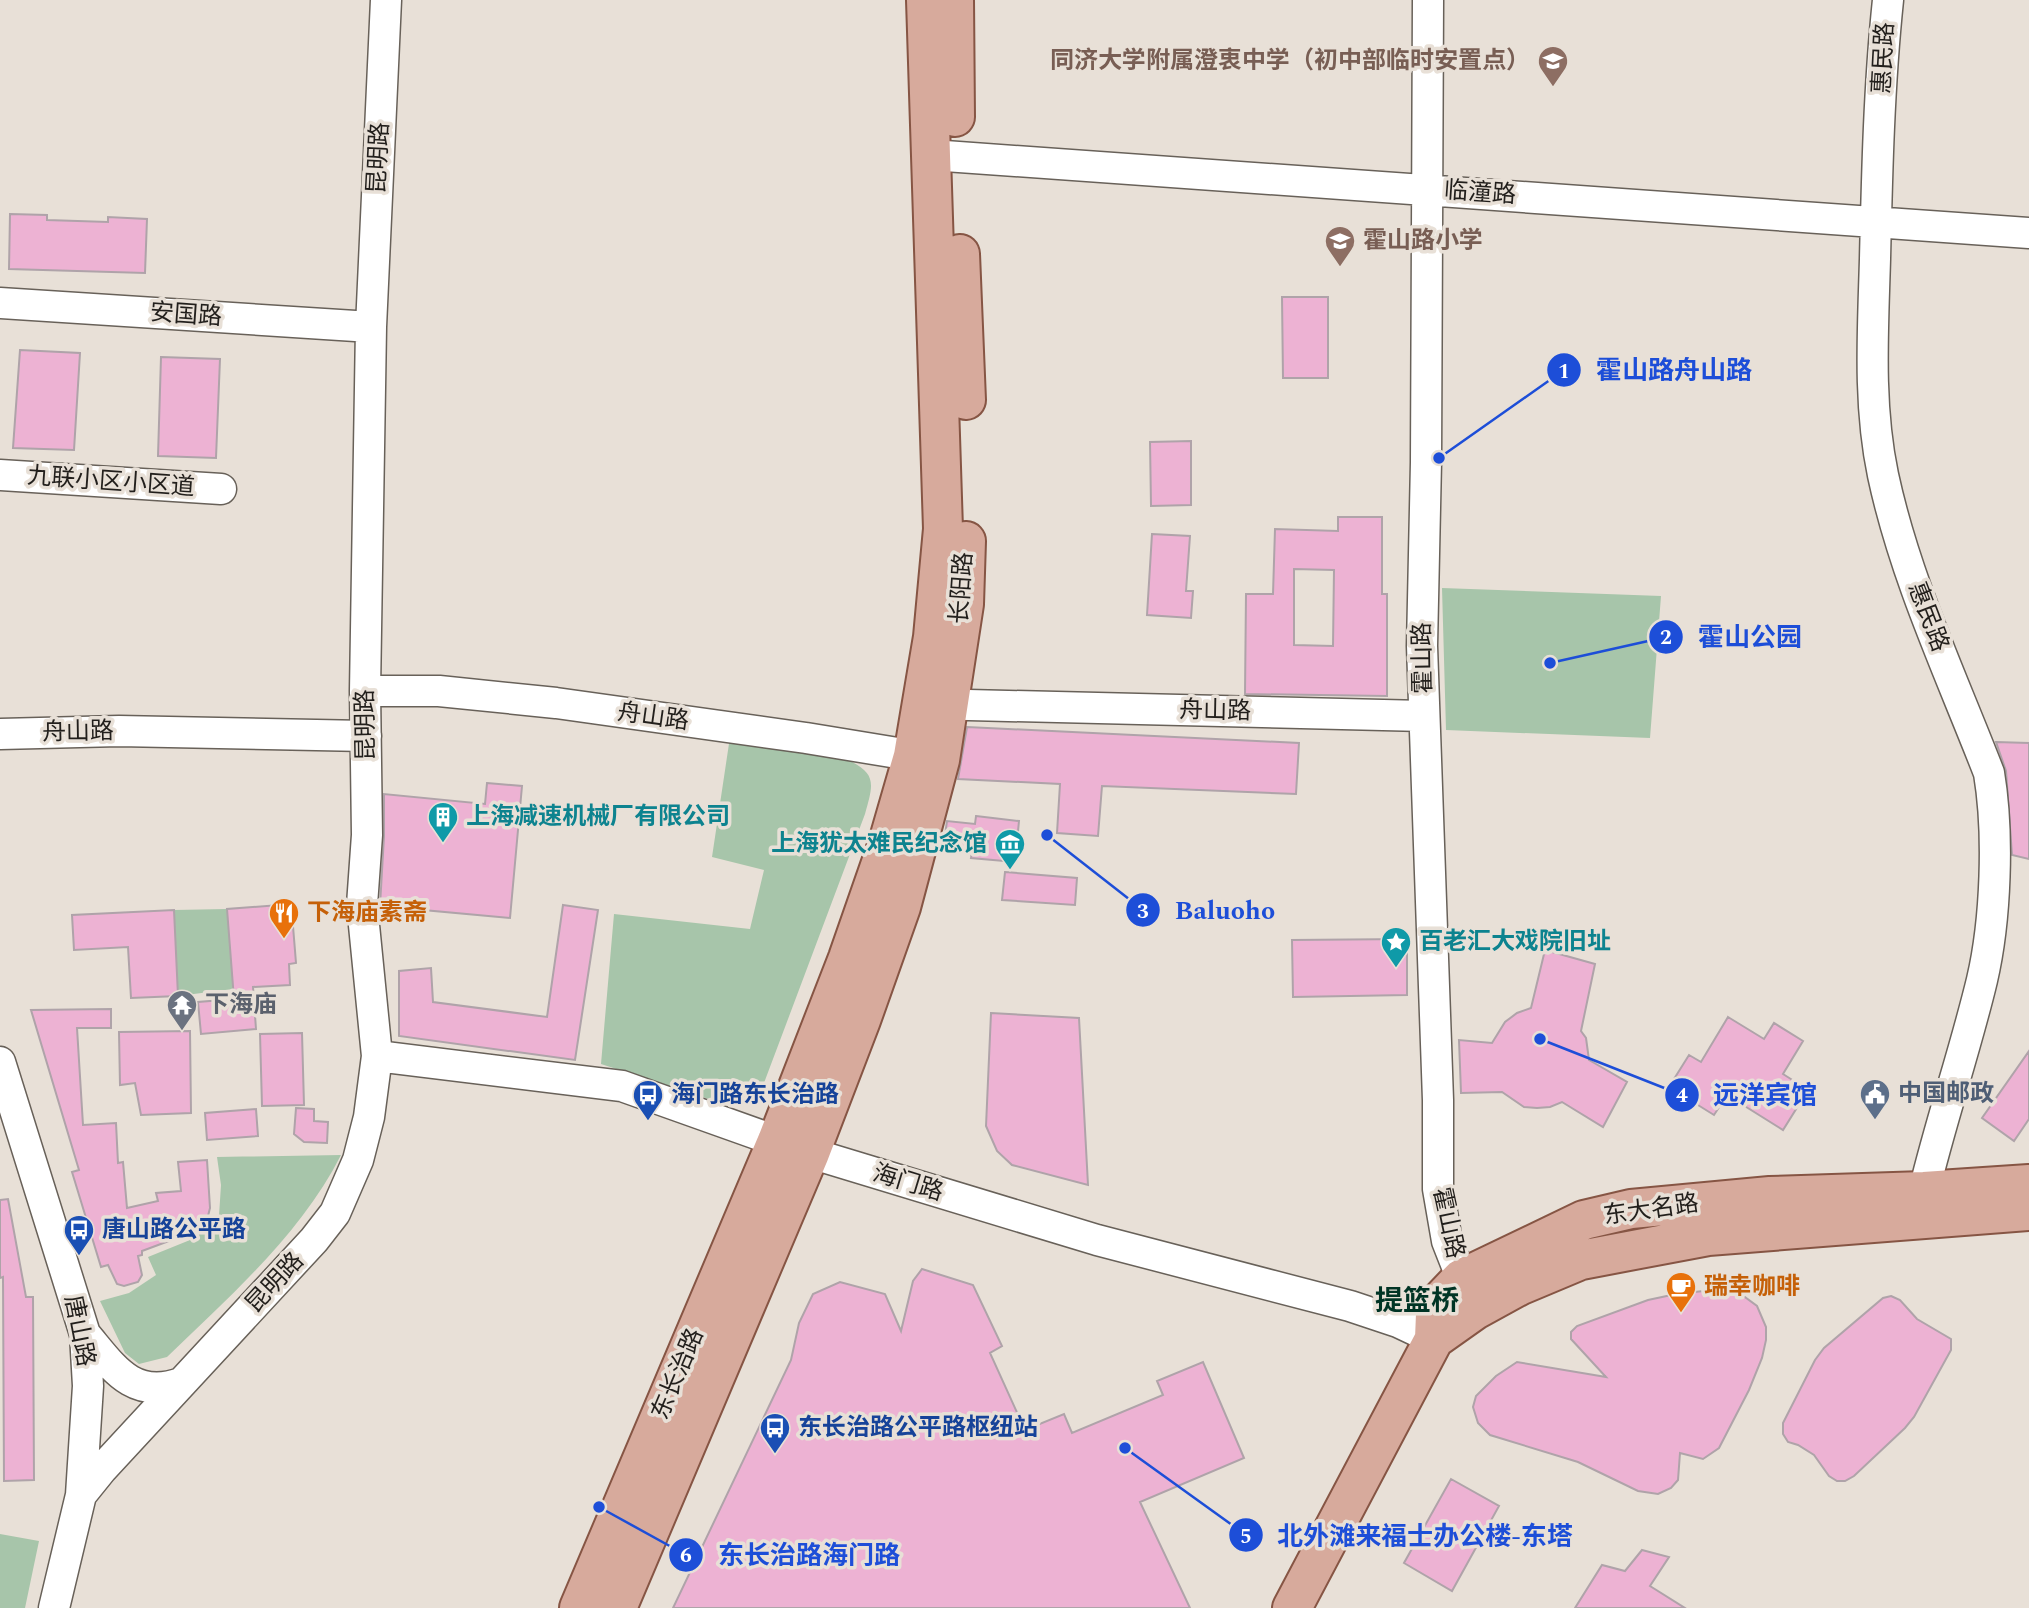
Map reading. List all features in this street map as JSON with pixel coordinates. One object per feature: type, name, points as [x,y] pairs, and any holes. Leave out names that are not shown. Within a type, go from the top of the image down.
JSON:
[{"type":"main road","name":"长阳路","points":[[793,1147],[901,908],[935,704],[964,604],[967,480],[964,327],[926,0]]},
{"type":"main road","name":"长阳路","points":[[943,156],[954,0]]},
{"type":"main road","name":"东长治路","points":[[579,1608],[793,1147]]},
{"type":"main road","name":"东长治路","points":[[617,1608],[793,1147]]},
{"type":"main road","points":[[1927,1205],[2029,1184]]},
{"type":"main road","points":[[1927,1205],[2029,1211]]},
{"type":"main road","name":"东大名路","points":[[1292,1608],[1434,1339],[1468,1294],[1519,1286],[1581,1260],[1708,1236],[1927,1205]]},
{"type":"street","name":"昆明路","points":[[81,1496],[102,1469],[314,1240],[335,1213],[361,1149],[369,1117],[377,1056],[362,905],[367,835],[365,691],[371,327],[386,0]]},
{"type":"street","name":"霍山路","points":[[1428,0],[1426,462],[1422,646],[1438,1100],[1438,1189],[1447,1241],[1468,1294]]},
{"type":"street","name":"惠民路","points":[[1888,0],[1876,222],[1874,424],[1882,473],[1898,537],[1989,773],[1996,815],[1992,904],[1983,977],[1927,1205]]},
{"type":"street","name":"临潼路","points":[[943,156],[2029,233]]},
{"type":"street","name":"安国路","points":[[0,303],[371,327]]},
{"type":"street","name":"九联小区小区道","points":[[0,475],[221,489]]},
{"type":"street","name":"舟山路","points":[[365,691],[439,691],[556,703],[793,736],[927,758]]},
{"type":"street","name":"舟山路","points":[[935,704],[1424,716]]},
{"type":"street","name":"舟山路","points":[[0,734],[119,731],[366,736]]},
{"type":"street","name":"海门路","points":[[377,1056],[622,1086],[793,1147],[1097,1240],[1350,1306],[1398,1322],[1434,1339]]},
{"type":"street","name":"唐山路","points":[[0,1062],[85,1334],[88,1386],[81,1496],[54,1608]]},
{"type":"street","points":[[85,1334],[121,1374],[143,1387],[167,1388],[181,1383]]},
{"type":"green space","points":[[1442,588],[1661,596],[1650,738],[1446,730]]},
{"type":"green space","points":[[730,737],[844,758],[868,774],[871,786],[865,814],[761,1091],[740,1105],[727,1105],[601,1064],[614,914],[750,929],[764,870],[712,857]]},
{"type":"green space","points":[[227,909],[233,989],[178,996],[174,910]]},
{"type":"green space","points":[[341,1155],[325,1184],[285,1238],[167,1357],[139,1364],[125,1353],[100,1301],[129,1293],[156,1275],[148,1257],[195,1238],[219,1216],[221,1185],[217,1157]]},
{"type":"green space","points":[[0,1534],[39,1541],[25,1608],[0,1608]]},
{"type":"building","points":[[10,214],[47,215],[47,220],[108,222],[108,217],[147,219],[145,273],[9,269]]},
{"type":"building","points":[[1282,297],[1328,297],[1328,378],[1283,378]]},
{"type":"building","points":[[20,350],[80,353],[74,450],[13,448]]},
{"type":"building","points":[[161,357],[220,359],[216,458],[158,456]]},
{"type":"building","points":[[1191,441],[1191,505],[1151,506],[1150,442]]},
{"type":"building","points":[[1338,517],[1382,517],[1382,594],[1387,594],[1387,696],[1245,694],[1246,594],[1273,594],[1275,529],[1338,531]],"holes":[[[1294,569],[1334,570],[1333,646],[1294,645]]]},
{"type":"building","points":[[1152,534],[1190,536],[1186,591],[1193,591],[1191,618],[1147,615]]},
{"type":"building","points":[[967,727],[1299,743],[1296,794],[1102,786],[1098,836],[1057,833],[1060,784],[958,779]]},
{"type":"building","points":[[1996,742],[2029,743],[2029,859],[2012,855],[2006,771]]},
{"type":"building","name":"上海减速机械厂有限公司","points":[[487,783],[522,786],[510,918],[380,906],[384,794],[485,804]]},
{"type":"building","points":[[976,816],[1019,821],[1015,862],[971,858],[972,852],[943,849],[947,821],[975,824]]},
{"type":"building","points":[[1005,872],[1077,878],[1075,905],[1002,900]]},
{"type":"building","points":[[279,905],[280,915],[292,914],[296,963],[289,964],[290,985],[253,987],[256,1029],[201,1034],[198,1002],[234,999],[227,909]]},
{"type":"building","points":[[563,905],[598,910],[575,1060],[399,1036],[399,971],[431,968],[433,1002],[547,1017]]},
{"type":"building","points":[[174,910],[178,996],[131,998],[128,947],[74,950],[72,915]]},
{"type":"building","points":[[1407,939],[1407,995],[1293,997],[1292,940]]},
{"type":"building","points":[[1545,950],[1595,964],[1581,1031],[1586,1038],[1589,1060],[1627,1082],[1603,1127],[1562,1102],[1550,1107],[1524,1107],[1502,1092],[1461,1093],[1459,1040],[1492,1043],[1505,1022],[1517,1013],[1531,1008]]},
{"type":"building","points":[[111,1009],[111,1028],[77,1028],[83,1125],[116,1123],[118,1163],[123,1162],[127,1208],[158,1201],[156,1193],[181,1191],[178,1162],[207,1160],[210,1208],[202,1225],[193,1232],[142,1251],[142,1255],[138,1256],[142,1275],[138,1282],[124,1286],[117,1284],[108,1265],[101,1267],[72,1172],[79,1170],[31,1010]]},
{"type":"building","points":[[991,1013],[1079,1018],[1088,1185],[1012,1165],[997,1151],[986,1126]]},
{"type":"building","points":[[1728,1017],[1764,1039],[1774,1023],[1803,1041],[1783,1074],[1808,1090],[1783,1130],[1727,1095],[1714,1115],[1669,1087],[1689,1055],[1701,1062]]},
{"type":"building","points":[[190,1031],[191,1113],[141,1115],[135,1083],[120,1085],[119,1032]]},
{"type":"building","points":[[302,1033],[304,1105],[262,1106],[260,1034]]},
{"type":"building","points":[[2029,1051],[2029,1119],[2014,1141],[1982,1118]]},
{"type":"building","points":[[296,1108],[314,1109],[314,1121],[328,1122],[327,1143],[304,1142],[294,1134]]},
{"type":"building","points":[[256,1109],[258,1136],[207,1140],[205,1113]]},
{"type":"building","points":[[8,1199],[26,1297],[33,1297],[34,1480],[4,1481],[0,1200]]},
{"type":"building","points":[[922,1269],[973,1285],[1002,1346],[990,1353],[1025,1430],[1064,1414],[1072,1433],[1163,1395],[1157,1381],[1203,1362],[1244,1458],[1140,1502],[1190,1608],[673,1608],[791,1360],[799,1323],[813,1294],[840,1282],[885,1294],[901,1331],[913,1281]]},
{"type":"building","points":[[1722,1289],[1738,1292],[1757,1306],[1766,1327],[1762,1358],[1719,1448],[1703,1459],[1680,1453],[1678,1480],[1671,1488],[1658,1494],[1638,1491],[1578,1462],[1490,1435],[1478,1423],[1473,1407],[1476,1396],[1496,1376],[1517,1362],[1606,1377],[1571,1339],[1571,1332],[1577,1326],[1648,1300]]},
{"type":"building","points":[[1891,1296],[1900,1300],[1917,1319],[1951,1339],[1951,1350],[1914,1417],[1905,1428],[1854,1476],[1845,1481],[1837,1481],[1829,1476],[1814,1455],[1788,1442],[1783,1434],[1783,1423],[1815,1360],[1824,1348],[1883,1298]]},
{"type":"building","points":[[1451,1479],[1499,1506],[1452,1591],[1404,1563]]},
{"type":"building","points":[[1642,1550],[1669,1557],[1650,1586],[1685,1608],[1575,1608],[1602,1565],[1625,1571]]},
{"type":"place","name":"同济大学附属澄衷中学（初中部临时安置点）","points":[[1553,88]]},
{"type":"place","name":"霍山路小学","points":[[1340,268]]},
{"type":"place","name":"霍山路舟山路","points":[[1439,458]]},
{"type":"place","name":"霍山公园","points":[[1550,663]]},
{"type":"place","name":"Baluoho","points":[[1047,835]]},
{"type":"place","name":"上海减速机械厂有限公司","points":[[443,844]]},
{"type":"place","name":"上海犹太难民纪念馆","points":[[1010,871]]},
{"type":"place","name":"下海庙素斋","points":[[284,940]]},
{"type":"place","name":"百老汇大戏院旧址","points":[[1396,969]]},
{"type":"place","name":"下海庙","points":[[182,1032]]},
{"type":"place","name":"远洋宾馆","points":[[1540,1039]]},
{"type":"place","name":"中国邮政","points":[[1875,1121]]},
{"type":"place","name":"海门路东长治路","points":[[648,1122]]},
{"type":"place","name":"唐山路公平路","points":[[79,1257]]},
{"type":"place","name":"瑞幸咖啡","points":[[1681,1314]]},
{"type":"place","name":"北外滩来福士办公楼-东塔","points":[[1125,1448]]},
{"type":"place","name":"东长治路公平路枢纽站","points":[[775,1455]]},
{"type":"place","name":"东长治路海门路","points":[[599,1507]]},
{"type":"district","name":"提篮桥","points":[[1417,1301]]}]
